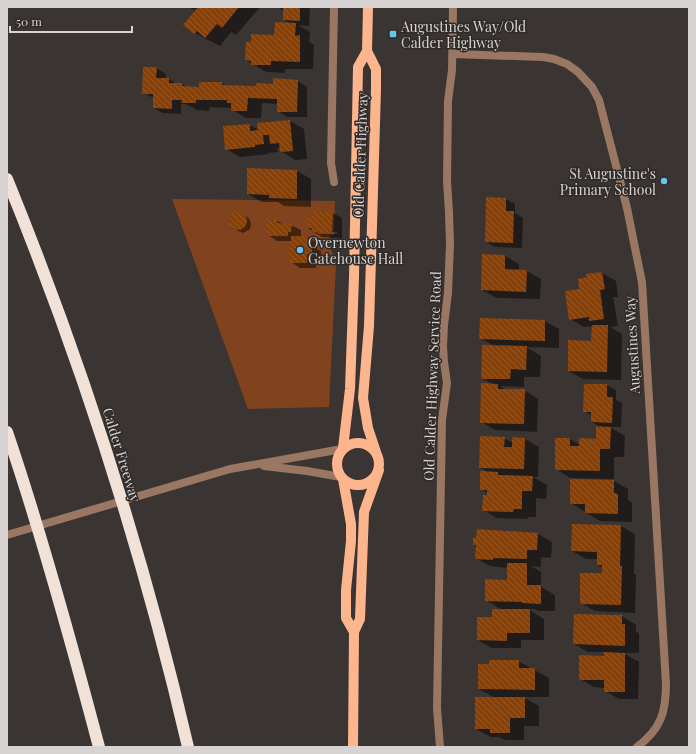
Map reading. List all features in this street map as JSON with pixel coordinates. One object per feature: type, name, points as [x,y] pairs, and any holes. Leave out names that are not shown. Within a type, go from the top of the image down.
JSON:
[{"type":"highway","name":"Calder Freeway","points":[[7,178],[63,323],[103,442],[140,566],[188,747]]},
{"type":"highway","points":[[7,432],[24,481],[58,596],[98,747]]},
{"type":"main road","name":"Old Calder Highway","points":[[368,7],[367,51],[376,69],[376,88],[369,326],[363,398],[367,422],[376,452]]},
{"type":"main road","name":"Old Calder Highway","points":[[343,449],[350,389],[354,286],[358,67],[367,51]]},
{"type":"main road","points":[[353,747],[354,632],[360,619],[364,512],[379,470],[376,452],[361,442],[348,444],[338,456],[336,463],[342,478],[351,524],[351,541],[346,590],[346,618],[354,632]]},
{"type":"main road","points":[[342,478],[349,483],[363,485],[370,482],[379,470]]},
{"type":"street","points":[[334,7],[331,163],[334,182]]},
{"type":"street","name":"Old Calder Highway Service Road","points":[[440,747],[437,708],[442,420],[446,391],[443,347],[448,293],[450,244],[447,182],[448,101],[453,54],[453,7]]},
{"type":"street","name":"Augustines Way","points":[[453,54],[543,57],[567,64],[585,78],[592,87],[599,100],[609,136],[627,208],[642,282],[666,684],[666,701],[659,724],[644,742],[637,747]]},
{"type":"street","points":[[7,535],[230,469],[343,449]]},
{"type":"street","points":[[256,465],[307,471],[342,478]]},
{"type":"shaded area","points":[[172,199],[335,201],[334,235],[330,235],[329,244],[336,264],[329,407],[248,409]]},
{"type":"building","points":[[198,7],[239,7],[222,28],[217,24],[205,38],[197,31],[194,34],[183,25]]},
{"type":"building","points":[[283,7],[300,7],[300,21],[283,20]]},
{"type":"building","points":[[275,22],[296,23],[295,36],[300,35],[300,62],[271,61],[271,65],[251,65],[251,61],[245,60],[246,42],[251,42],[251,34],[274,35]]},
{"type":"building","points":[[143,67],[157,67],[156,78],[169,78],[169,83],[182,83],[182,86],[199,87],[199,82],[222,82],[222,85],[256,86],[256,83],[273,84],[273,78],[298,80],[297,112],[277,112],[277,99],[248,98],[247,111],[231,111],[231,103],[227,103],[227,100],[196,100],[196,103],[181,103],[182,100],[172,100],[172,109],[153,108],[153,94],[142,94]]},
{"type":"building","points":[[290,120],[293,151],[280,152],[279,143],[270,144],[269,135],[263,135],[264,144],[255,145],[255,147],[225,150],[223,126],[250,124],[250,131],[258,130],[257,123]]},
{"type":"building","points":[[247,168],[297,170],[297,199],[269,198],[269,195],[247,194]]},
{"type":"building","points":[[486,197],[506,198],[506,211],[514,211],[513,243],[485,242]]},
{"type":"building","points":[[312,211],[333,212],[332,233],[312,232],[312,228],[307,228],[308,216],[312,216]]},
{"type":"building","points":[[234,212],[242,212],[247,217],[245,228],[242,230],[234,230],[229,225],[229,217]]},
{"type":"building","points":[[267,219],[277,220],[277,223],[292,224],[291,232],[288,232],[288,236],[267,236]]},
{"type":"building","name":"Overnewton Gatehouse Hall","points":[[291,236],[308,236],[308,245],[312,245],[312,254],[307,254],[307,263],[290,263],[290,256],[288,256]]},
{"type":"building","points":[[482,254],[505,255],[505,269],[527,270],[526,292],[481,290]]},
{"type":"building","points":[[602,272],[605,289],[600,290],[604,319],[589,321],[589,317],[569,320],[565,291],[579,289],[578,279],[587,277],[586,274]]},
{"type":"building","points":[[480,318],[545,320],[545,341],[479,339]]},
{"type":"building","points":[[592,325],[608,325],[607,372],[568,371],[568,340],[591,341]]},
{"type":"building","points":[[482,345],[527,346],[526,370],[511,369],[510,379],[481,379]]},
{"type":"building","points":[[481,383],[498,384],[498,389],[525,389],[524,424],[480,423]]},
{"type":"building","points":[[584,384],[607,384],[607,397],[613,397],[612,423],[591,422],[591,412],[583,412]]},
{"type":"building","points":[[596,426],[611,427],[610,449],[600,449],[600,471],[555,470],[555,438],[570,438],[570,446],[579,446],[579,438],[596,439]]},
{"type":"building","points":[[480,436],[505,437],[504,447],[512,447],[512,437],[525,438],[524,469],[479,468]]},
{"type":"building","points":[[480,471],[498,472],[498,475],[533,476],[532,491],[522,491],[522,509],[514,509],[513,512],[482,511],[483,495],[487,495],[487,490],[480,490]]},
{"type":"building","points":[[570,479],[614,480],[614,493],[618,494],[618,514],[585,513],[585,504],[570,504]]},
{"type":"building","points":[[572,524],[621,525],[621,605],[580,604],[580,573],[602,573],[602,565],[597,565],[597,552],[571,551]]},
{"type":"building","points":[[477,529],[538,533],[537,550],[527,550],[527,559],[475,559],[476,545],[473,545],[473,537],[476,538]]},
{"type":"building","points":[[507,563],[527,563],[527,585],[541,585],[541,604],[485,601],[485,579],[507,580]]},
{"type":"building","points":[[492,609],[530,609],[530,633],[507,633],[507,641],[477,640],[477,617],[492,617]]},
{"type":"building","points":[[574,614],[622,615],[622,624],[625,624],[625,646],[573,644]]},
{"type":"building","points":[[604,652],[625,653],[625,692],[604,692],[604,680],[579,680],[579,655],[604,656]]},
{"type":"building","points":[[489,660],[519,660],[519,668],[535,668],[535,690],[478,689],[478,664],[489,664]]},
{"type":"building","points":[[475,697],[525,697],[525,718],[510,718],[510,733],[490,733],[490,729],[475,729]]},
{"type":"place","name":"Augustines Way/Old Calder Highway","points":[[393,34]]},
{"type":"place","name":"St Augustine's Primary School","points":[[664,181]]},
{"type":"place","name":"Overnewton Gatehouse Hall","points":[[300,250]]}]
